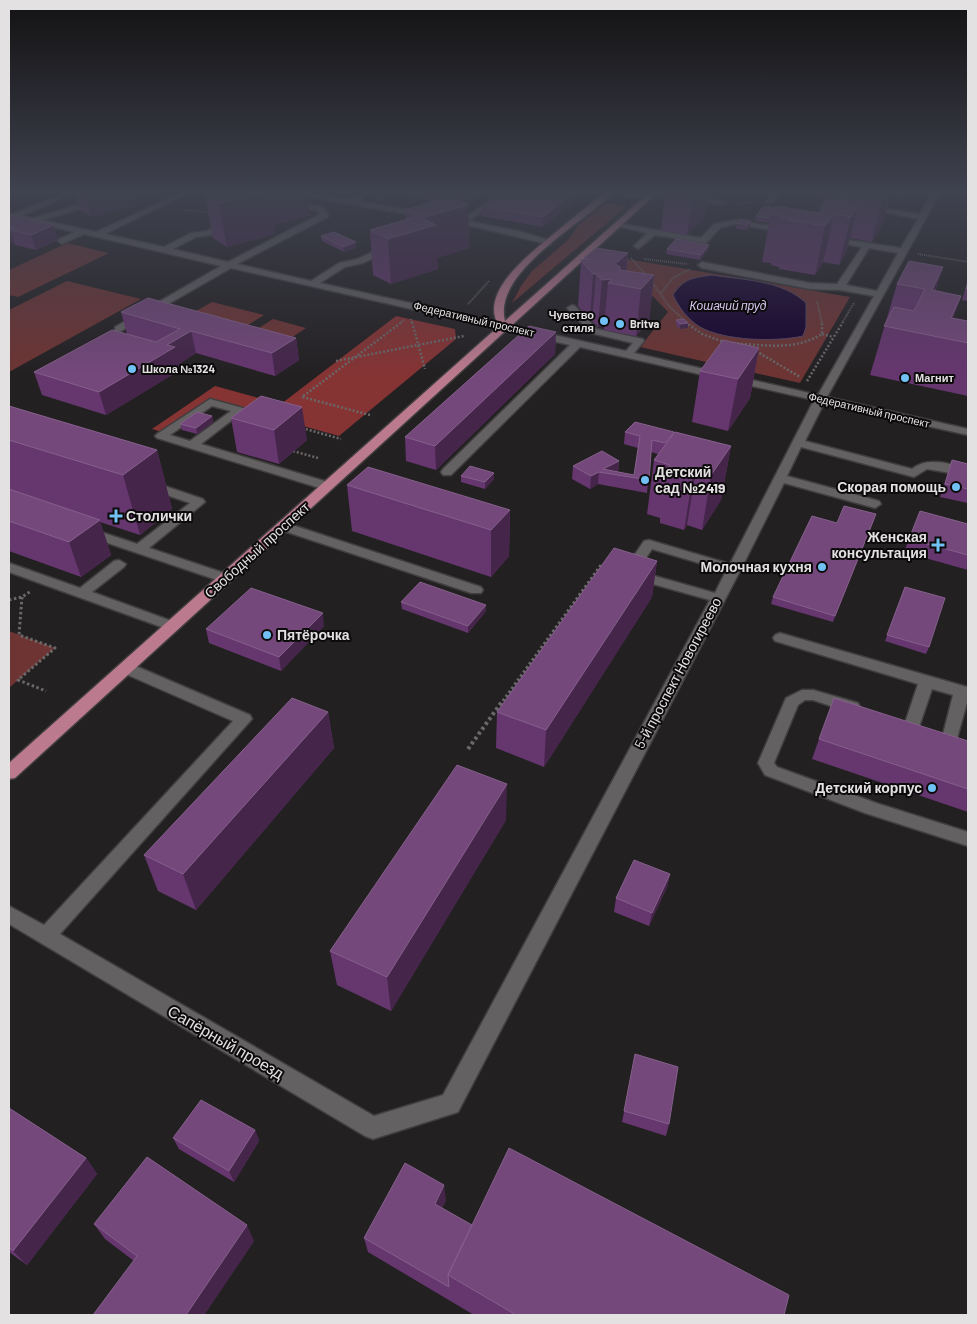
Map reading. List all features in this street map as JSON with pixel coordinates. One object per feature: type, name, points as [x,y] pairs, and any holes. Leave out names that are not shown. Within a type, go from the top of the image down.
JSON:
[{"type":"main road","points":[[504,326],[499,316],[499,309],[508,284],[520,268],[537,253]]},
{"type":"main road","name":"Свободный проспект","points":[[9,774],[586,253]]},
{"type":"street","name":"Федеративный проспект","points":[[177,253],[968,432]]},
{"type":"street","points":[[118,329],[252,253]]},
{"type":"street","points":[[313,283],[342,265],[360,261],[378,253]]},
{"type":"street","points":[[840,287],[862,253]]},
{"type":"street","name":"5-й проспект Новогиреево","points":[[450,1104],[782,478],[820,399],[902,253]]},
{"type":"street","points":[[702,265],[810,286],[840,287],[861,291],[889,303]]},
{"type":"street","points":[[572,308],[594,331],[639,341],[628,355]]},
{"type":"street","points":[[447,472],[578,343]]},
{"type":"street","points":[[191,446],[239,410],[210,402],[161,436],[191,446],[327,486]]},
{"type":"street","points":[[799,443],[914,473],[924,466],[941,466],[968,472]]},
{"type":"street","points":[[782,478],[794,483],[875,504]]},
{"type":"street","points":[[136,480],[199,502],[139,549]]},
{"type":"street","points":[[283,526],[476,590]]},
{"type":"street","points":[[74,527],[225,578]]},
{"type":"street","points":[[718,598],[629,573],[649,544],[734,569]]},
{"type":"street","points":[[82,593],[119,564]]},
{"type":"street","points":[[9,566],[172,626]]},
{"type":"street","points":[[780,638],[965,692],[950,738]]},
{"type":"street","points":[[46,936],[244,719],[126,668]]},
{"type":"street","points":[[912,726],[926,682]]},
{"type":"street","points":[[867,712],[813,695],[802,695],[792,702],[766,764],[771,772],[871,808],[968,839]]},
{"type":"street","points":[[894,720],[968,744]]},
{"type":"street","name":"Сапёрный проезд","points":[[9,914],[373,1128],[450,1104]]},
{"type":"path","points":[[914,253],[968,262]]},
{"type":"path","points":[[702,265],[673,264],[629,256],[662,293],[671,308],[697,331],[715,340],[745,344],[793,345],[814,341],[822,334],[823,326],[817,300],[810,286]]},
{"type":"path","points":[[662,293],[667,282],[679,273],[702,265]]},
{"type":"path","points":[[745,344],[807,382],[861,291]]},
{"type":"path","points":[[370,415],[302,397],[409,315],[425,369]]},
{"type":"path","points":[[822,334],[834,337]]},
{"type":"path","points":[[336,362],[464,336]]},
{"type":"path","points":[[715,340],[720,347]]},
{"type":"path","points":[[295,426],[341,439]]},
{"type":"path","points":[[293,451],[318,458]]},
{"type":"path","points":[[468,749],[601,566],[629,573]]},
{"type":"path","points":[[22,597],[19,635],[55,648],[18,680],[46,691]]},
{"type":"shaded area","points":[[46,253],[109,253],[18,297],[9,295],[9,270]]},
{"type":"shaded area","points":[[553,253],[572,253],[512,303],[532,271]]},
{"type":"shaded area","points":[[615,257],[850,297],[800,383],[640,347],[668,312],[645,288],[594,277]]},
{"type":"shaded area","points":[[67,281],[141,299],[9,372],[9,310]]},
{"type":"shaded area","points":[[212,302],[264,315],[242,329],[189,315]]},
{"type":"shaded area","points":[[396,316],[455,329],[456,339],[339,436],[209,400],[162,432],[152,429],[215,386],[281,404]]},
{"type":"shaded area","points":[[273,319],[306,328],[291,338],[257,329]]},
{"type":"shaded area","points":[[9,631],[55,648],[9,688]]},
{"type":"water","name":"Кошачий пруд","points":[[712,275],[762,282],[796,295],[806,303],[806,327],[803,336],[779,339],[736,338],[710,332],[700,327],[684,312],[673,295],[685,282]]},
{"type":"building","points":[[590,253],[628,253],[615,264],[620,267],[620,270],[654,275],[641,289],[608,283],[612,279],[602,280],[596,274],[593,274],[581,260],[588,259],[584,258]]},
{"type":"building","points":[[688,253],[703,253],[701,255]]},
{"type":"building","points":[[909,261],[943,267],[932,290],[961,296],[951,318],[968,321],[968,343],[884,326],[894,307],[914,311],[925,289],[897,284]]},
{"type":"building","points":[[148,298],[296,338],[272,353],[191,331],[167,345],[175,347],[99,392],[34,372],[112,330],[156,342],[180,329],[121,312]]},
{"type":"building","points":[[684,319],[688,323],[680,324],[676,320]]},
{"type":"building","points":[[529,326],[556,332],[435,446],[405,437]]},
{"type":"building","points":[[723,340],[759,348],[738,379],[700,371]]},
{"type":"building","points":[[261,396],[302,407],[274,430],[231,418]]},
{"type":"building","points":[[9,406],[157,450],[123,475],[9,440]]},
{"type":"building","points":[[197,412],[212,416],[196,428],[180,424]]},
{"type":"building","points":[[635,422],[674,432],[665,443],[652,440],[649,480],[599,472],[591,476],[573,466],[602,451],[619,461],[603,469],[634,475],[640,436],[625,432]]},
{"type":"building","points":[[675,432],[731,446],[711,475],[696,471],[693,476],[667,469],[670,465],[654,460]]},
{"type":"building","points":[[952,460],[968,464],[968,489],[945,484]]},
{"type":"building","points":[[470,466],[494,473],[485,482],[461,476]]},
{"type":"building","points":[[368,467],[510,510],[491,530],[347,485]]},
{"type":"building","points":[[9,489],[100,520],[69,542],[9,521]]},
{"type":"building","name":"Молочная кухня","points":[[844,506],[876,514],[835,616],[773,597],[812,516],[837,523]]},
{"type":"building","points":[[920,511],[968,524],[968,555],[909,539]]},
{"type":"building","points":[[614,548],[657,561],[546,730],[497,712]]},
{"type":"building","points":[[420,582],[486,605],[468,626],[401,602]]},
{"type":"building","points":[[905,587],[945,598],[929,647],[887,635]]},
{"type":"building","name":"Пятёрочка","points":[[251,588],[323,613],[279,657],[206,629]]},
{"type":"building","points":[[292,698],[328,712],[183,874],[144,855]]},
{"type":"building","points":[[834,698],[968,741],[968,789],[819,739]]},
{"type":"building","points":[[457,765],[507,784],[387,977],[330,951]]},
{"type":"building","points":[[634,860],[670,874],[652,913],[616,898]]},
{"type":"building","points":[[635,1054],[678,1067],[669,1124],[624,1111]]},
{"type":"building","points":[[201,1100],[255,1130],[229,1171],[173,1138]]},
{"type":"building","points":[[9,1108],[86,1158],[13,1251],[9,1247]]},
{"type":"building","points":[[509,1148],[789,1295],[784,1315],[516,1315],[448,1275]]},
{"type":"building","points":[[147,1157],[247,1225],[186,1315],[93,1315],[137,1256],[94,1224]]},
{"type":"building","points":[[405,1163],[444,1185],[435,1204],[472,1225],[448,1275],[449,1287],[364,1238]]},
{"type":"place","name":"Чувство стиля","points":[[604,321]]},
{"type":"place","name":"Britva","points":[[620,324]]},
{"type":"place","name":"Школа №1324","points":[[132,369]]},
{"type":"place","name":"Магнит","points":[[905,378]]},
{"type":"place","name":"Детский сад №2419","points":[[645,480]]},
{"type":"place","name":"Скорая помощь","points":[[956,487]]},
{"type":"place","name":"Столички","points":[[116,516]]},
{"type":"place","name":"Женская консультация","points":[[938,545]]},
{"type":"place","name":"Молочная кухня","points":[[822,567]]},
{"type":"place","name":"Пятёрочка","points":[[267,635]]},
{"type":"place","name":"Детский корпус","points":[[932,788]]}]
